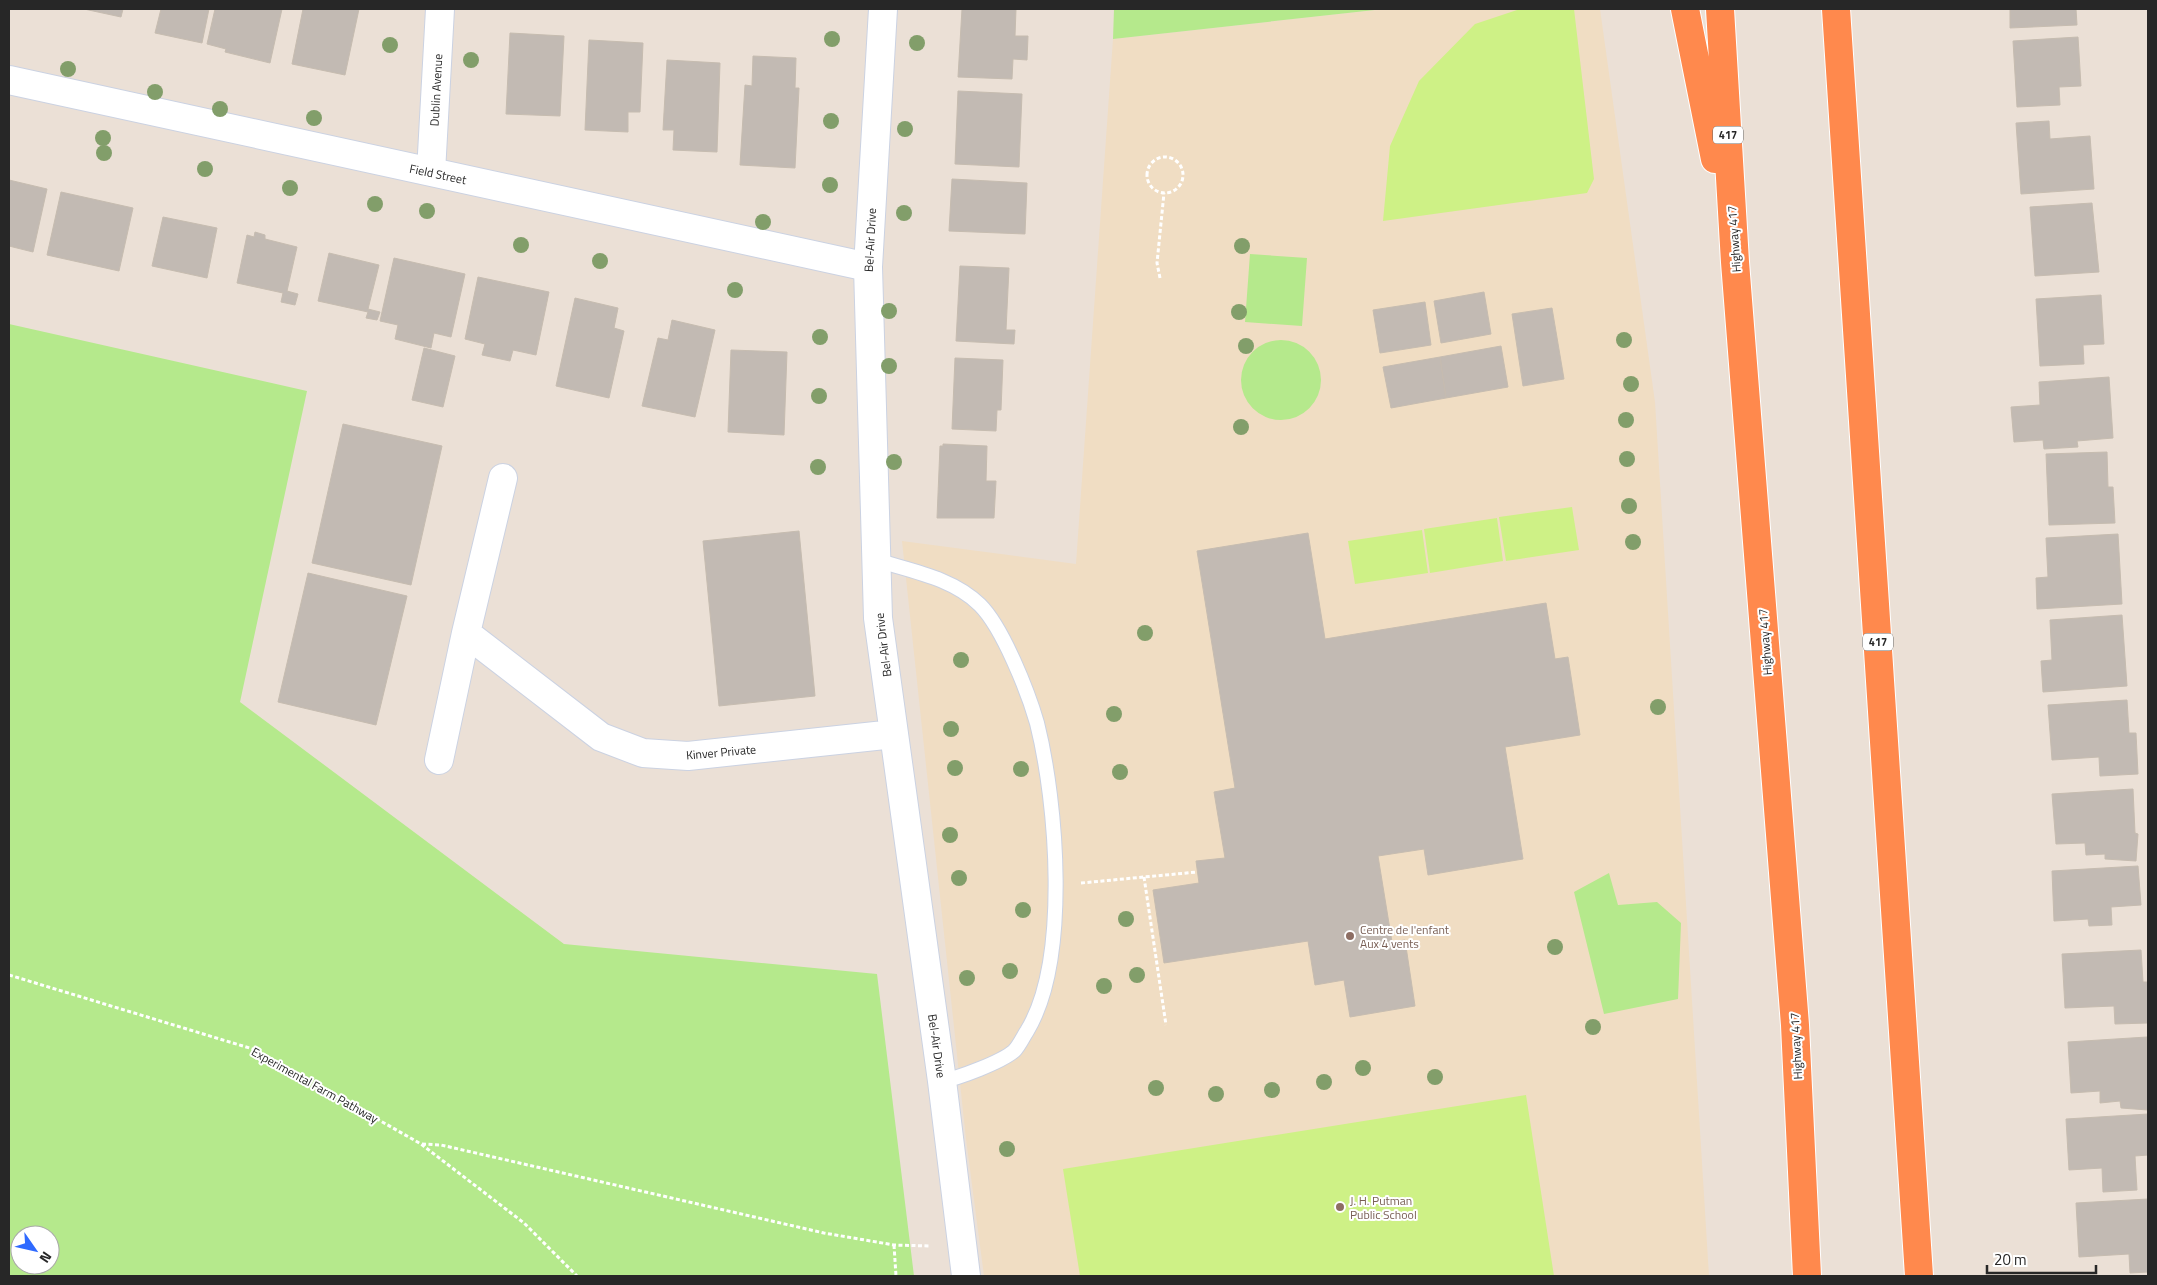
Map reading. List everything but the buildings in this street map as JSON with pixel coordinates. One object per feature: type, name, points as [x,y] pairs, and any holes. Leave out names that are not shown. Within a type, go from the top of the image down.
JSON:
[{"type":"highway","points":[[1685,9],[1736,262]]},
{"type":"highway","name":"Highway 417","points":[[1720,9],[1736,262],[1795,1025],[1807,1276]]},
{"type":"highway","name":"417","points":[[1836,9],[1919,1276]]},
{"type":"street","name":"Dublin Avenue","points":[[431,172],[440,9]]},
{"type":"street","name":"Bel-Air Drive","points":[[883,9],[868,267],[878,618],[942,1081],[966,1276]]},
{"type":"street","name":"Field Street","points":[[9,80],[868,267]]},
{"type":"street","points":[[439,760],[466,633],[503,478]]},
{"type":"street","name":"Kinver Private","points":[[466,633],[601,737],[642,753],[688,756],[894,734]]},
{"type":"lane","points":[[876,560],[949,583],[980,605],[1004,638],[1036,723],[1050,800],[1056,886],[1050,968],[1037,1014],[1015,1050],[958,1078],[942,1081]]},
{"type":"path","points":[[1166,157],[1175,159],[1181,167],[1183,176],[1180,184],[1172,191],[1164,193],[1155,190],[1149,183],[1147,174],[1150,165],[1157,159],[1166,157]]},
{"type":"path","points":[[1160,278],[1157,263],[1164,193]]},
{"type":"path","points":[[1056,886],[1197,872]]},
{"type":"path","points":[[1144,877],[1166,1024]]},
{"type":"path","name":"Experimental Farm Pathway","points":[[9,975],[256,1050],[421,1144],[524,1223],[577,1276]]},
{"type":"path","points":[[421,1144],[441,1145],[824,1233],[894,1245],[930,1246]]},
{"type":"path","points":[[894,1245],[896,1276]]},
{"type":"shaded area","points":[[1384,9],[1600,9],[1655,402],[1709,1276],[984,1276],[966,1139],[902,541],[1076,564],[1113,39]]},
{"type":"green space","points":[[1114,9],[1384,9],[1113,39]]},
{"type":"green space","points":[[1520,9],[1574,9],[1594,179],[1587,193],[1383,221],[1390,146],[1419,81],[1475,24]]},
{"type":"green space","points":[[1250,254],[1307,258],[1302,326],[1245,322]]},
{"type":"green space","points":[[9,324],[307,391],[240,702],[564,944],[877,974],[914,1276],[9,1276]]},
{"type":"green space","points":[[1273,340],[1289,340],[1303,347],[1314,358],[1321,372],[1321,388],[1318,395],[1303,413],[1289,420],[1273,420],[1259,413],[1248,402],[1241,388],[1241,372],[1248,358],[1259,347]]},
{"type":"green space","points":[[1572,507],[1579,550],[1506,561],[1499,517]]},
{"type":"green space","points":[[1497,518],[1503,561],[1430,573],[1424,529]]},
{"type":"green space","points":[[1422,530],[1428,573],[1355,584],[1348,541]]},
{"type":"green space","points":[[1609,873],[1618,905],[1657,902],[1681,923],[1678,999],[1604,1014],[1574,892]]},
{"type":"green space","points":[[1526,1095],[1554,1276],[1080,1276],[1063,1169]]},
{"type":"place","name":"Centre de l'enfant Aux 4 vents","points":[[1350,936]]},
{"type":"place","name":"J. H. Putman Public School","points":[[1340,1207]]}]
